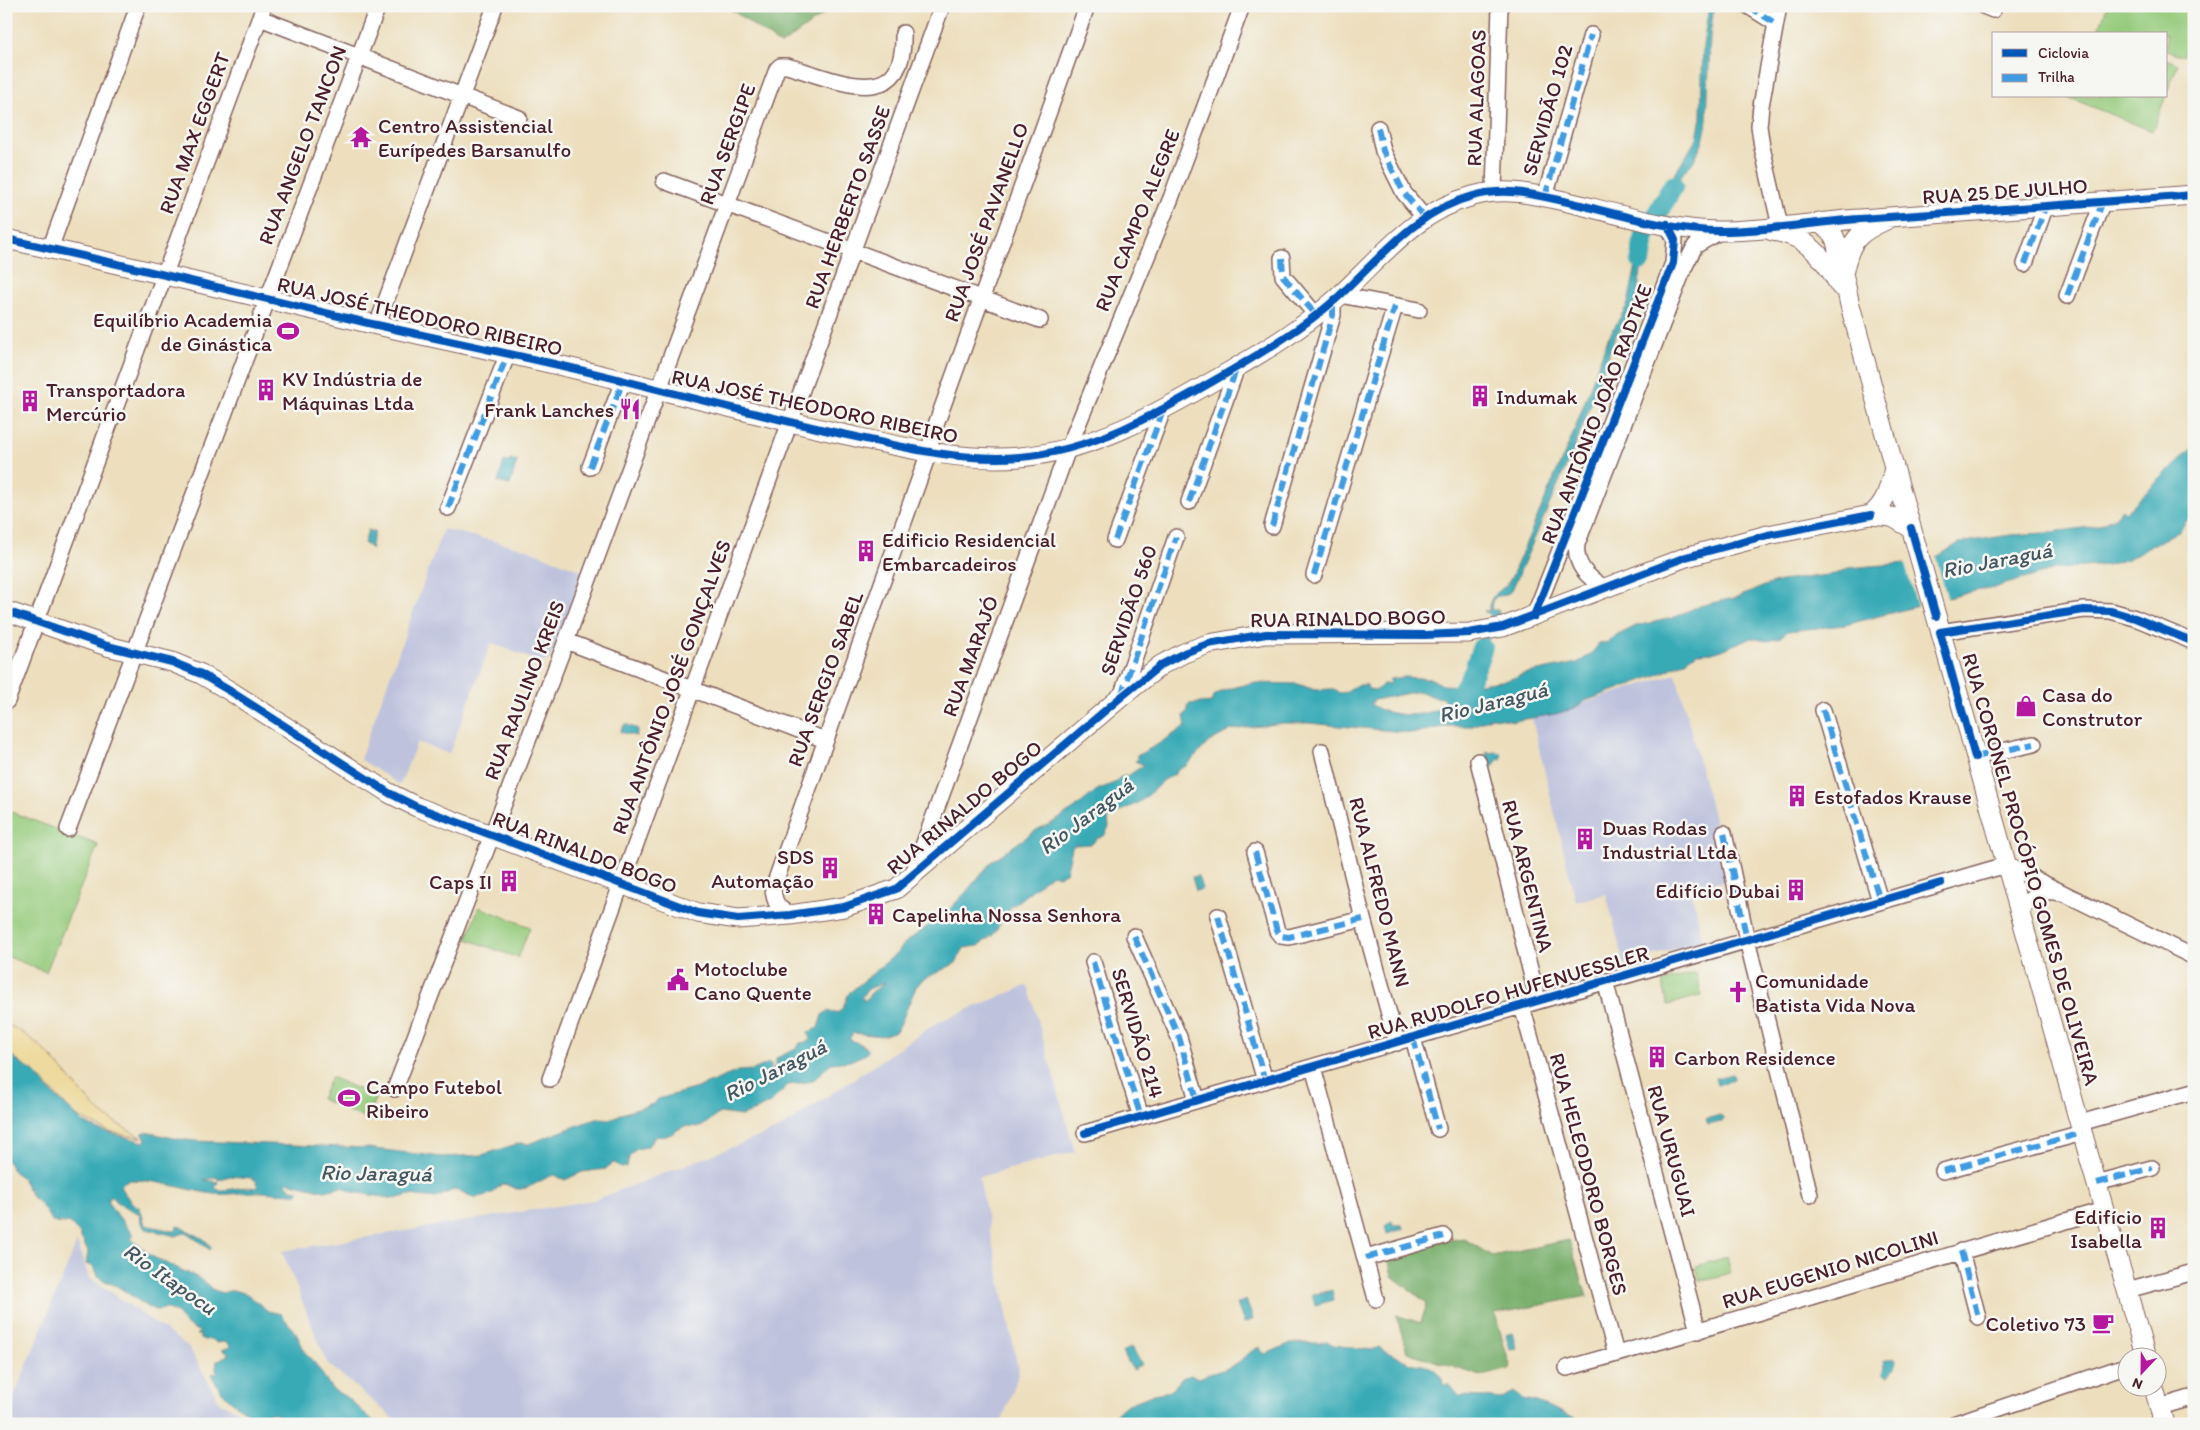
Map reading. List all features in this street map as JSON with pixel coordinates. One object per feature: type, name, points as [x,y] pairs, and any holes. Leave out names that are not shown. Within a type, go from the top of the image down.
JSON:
[{"type":"main road","name":"RUA JOSÉ THEODORO RIBEIRO","points":[[6,239],[508,353],[791,422],[929,452],[975,458],[1023,457],[1068,449],[1096,441],[1128,428],[1163,410],[1237,367],[1316,315],[1337,298],[1399,238],[1424,217],[1454,202],[1494,191],[1520,191],[1698,230],[1753,229],[1819,222]]},
{"type":"main road","name":"RUA 25 DE JULHO","points":[[1819,222],[2194,195]]},
{"type":"main road","points":[[1844,274],[1849,250],[1857,237],[1895,216]]},
{"type":"main road","name":"RUA CORONEL PROCÓPIO GOMES DE OLIVEIRA","points":[[1819,222],[1833,234],[1850,305],[1894,467],[2143,1348]]},
{"type":"main road","name":"RUA CORONEL PROCÓPIO GOMES DE OLIVEIRA","points":[[1753,229],[1790,234],[1811,246],[1831,269],[1850,305]]},
{"type":"main road","points":[[1871,515],[1886,499],[1894,467]]},
{"type":"main road","name":"RUA RINALDO BOGO","points":[[6,611],[108,646],[172,662],[214,681],[389,793],[417,807],[698,913],[721,918],[738,919],[790,915],[844,907],[896,889],[1121,697],[1161,666],[1184,653],[1208,644],[1266,634],[1469,633],[1503,627],[1686,557],[1768,535],[1871,515],[1892,517],[1913,533]]},
{"type":"main road","points":[[2157,1398],[2162,1415]]},
{"type":"street","points":[[50,249],[138,6]]},
{"type":"street","name":"RUA ANGELO TANCON","points":[[68,829],[378,6]]},
{"type":"street","points":[[378,325],[495,6]]},
{"type":"street","name":"RUA HERBERTO SASSE","points":[[791,422],[942,6]]},
{"type":"street","name":"RUA JOSÉ PAVANELLO","points":[[929,452],[933,433],[1087,6]]},
{"type":"street","name":"RUA CAMPO ALEGRE","points":[[1068,449],[1172,198],[1242,6]]},
{"type":"street","name":"RUA ALAGOAS","points":[[1494,191],[1500,6]]},
{"type":"street","points":[[1748,6],[1776,23]]},
{"type":"street","points":[[1779,6],[1761,106],[1760,126],[1762,147],[1780,226]]},
{"type":"street","points":[[262,12],[358,56],[519,118]]},
{"type":"street","name":"RUA MAX EGGERT","points":[[8,701],[262,12]]},
{"type":"street","name":"RUA SERGIPE","points":[[659,390],[780,66],[852,84],[875,86],[890,80],[898,68],[904,44],[903,34]]},
{"type":"street","name":"SERVIDÃO 102","points":[[1545,197],[1591,35]]},
{"type":"street","points":[[1378,128],[1383,151],[1404,193],[1424,217]]},
{"type":"street","points":[[664,181],[1040,320]]},
{"type":"street","points":[[2067,296],[2103,201]]},
{"type":"street","points":[[2025,264],[2046,205]]},
{"type":"street","name":"RUA ANTÔNIO JOÃO RADTKE","points":[[1534,616],[1674,263],[1676,246],[1673,234],[1659,222]]},
{"type":"street","name":"RUA ANTÔNIO JOÃO RADTKE","points":[[1604,588],[1586,574],[1577,561],[1576,544],[1684,268],[1695,246],[1721,231]]},
{"type":"street","points":[[1282,258],[1284,276],[1316,315]]},
{"type":"street","points":[[1272,526],[1334,315],[1337,298],[1419,310]]},
{"type":"street","points":[[1314,576],[1396,306]]},
{"type":"street","points":[[448,508],[508,353]]},
{"type":"street","points":[[1189,502],[1237,367]]},
{"type":"street","points":[[590,467],[623,380]]},
{"type":"street","name":"RUA RAULINO KREIS","points":[[395,1089],[566,641],[659,390]]},
{"type":"street","points":[[1115,540],[1163,410]]},
{"type":"street","name":"RUA ANTÔNIO JOSÉ GONÇALVES","points":[[550,1079],[791,422]]},
{"type":"street","name":"RUA MARAJÓ","points":[[912,877],[1068,449]]},
{"type":"street","name":"RUA SERGIO SABEL","points":[[790,915],[779,908],[774,900],[773,888],[929,452]]},
{"type":"street","name":"SERVIDÃO 560","points":[[1121,697],[1176,537]]},
{"type":"street","points":[[1938,624],[2084,610],[2111,611],[2135,618],[2194,642]]},
{"type":"street","points":[[566,641],[825,740]]},
{"type":"street","points":[[1823,710],[1880,901]]},
{"type":"street","points":[[1975,757],[2034,744]]},
{"type":"street","name":"RUA ALFREDO MANN","points":[[1322,751],[1363,919],[1397,1043]]},
{"type":"street","name":"RUA ARGENTINA","points":[[1478,761],[1538,1001]]},
{"type":"street","points":[[1724,833],[1747,940],[1810,1195]]},
{"type":"street","points":[[1255,852],[1277,931],[1282,936],[1289,937],[1363,919]]},
{"type":"street","points":[[2006,865],[2194,957]]},
{"type":"street","name":"RUA RUDOLFO HUFENUESSLER","points":[[1085,1133],[2006,865]]},
{"type":"street","points":[[2020,911],[2028,900],[2038,894],[2054,892],[2065,894]]},
{"type":"street","points":[[1218,916],[1265,1080]]},
{"type":"street","points":[[1134,936],[1179,1037],[1197,1100]]},
{"type":"street","name":"SERVIDÃO 214","points":[[1093,962],[1141,1117]]},
{"type":"street","name":"RUA URUGUAI","points":[[1605,982],[1698,1331]]},
{"type":"street","name":"RUA HELEODORO BORGES","points":[[1522,1006],[1616,1354]]},
{"type":"street","points":[[1413,1038],[1438,1129]]},
{"type":"street","points":[[1313,1068],[1376,1299]]},
{"type":"street","points":[[1943,1171],[2194,1090]]},
{"type":"street","points":[[2097,1183],[2152,1168]]},
{"type":"street","name":"RUA EUGENIO NICOLINI","points":[[1567,1368],[2104,1210]]},
{"type":"street","points":[[1366,1258],[1444,1236]]},
{"type":"street","points":[[1961,1251],[1978,1317]]},
{"type":"street","points":[[2127,1290],[2194,1272]]},
{"type":"street","points":[[1953,1424],[2118,1367]]},
{"type":"street","points":[[2162,1415],[2194,1397]]},
{"type":"shaded area","points":[[443,529],[527,549],[584,572],[549,660],[541,662],[491,643],[449,754],[417,742],[400,785],[360,759]]},
{"type":"shaded area","points":[[1676,674],[1730,880],[1690,887],[1703,941],[1624,964],[1606,894],[1576,902],[1532,719]]},
{"type":"shaded area","points":[[1028,985],[1075,1152],[979,1177],[1019,1373],[1001,1424],[400,1424],[327,1363],[282,1251],[594,1200],[779,1129],[938,1022]]},
{"type":"shaded area","points":[[77,1242],[89,1277],[189,1347],[220,1403],[262,1421],[263,1424],[6,1424],[6,1416]]},
{"type":"green space","points":[[726,6],[835,6],[781,45]]},
{"type":"green space","points":[[2107,6],[2194,6],[2194,29],[2183,56],[2168,51],[2168,32],[2111,32],[2100,27]]},
{"type":"green space","points":[[2168,60],[2178,64],[2168,90]]},
{"type":"green space","points":[[2070,98],[2165,98],[2152,131]]},
{"type":"green space","points":[[6,810],[98,845],[46,972],[6,956]]},
{"type":"green space","points":[[479,907],[530,927],[518,958],[467,939]]},
{"type":"green space","points":[[1696,973],[1702,995],[1668,1005],[1662,982]]},
{"type":"green space","name":"Campo Futebol Ribeiro","points":[[331,1077],[376,1097],[366,1119],[321,1099]]},
{"type":"green space","points":[[1463,1238],[1492,1256],[1569,1240],[1587,1296],[1495,1314],[1511,1369],[1481,1376],[1407,1352],[1396,1315],[1421,1323],[1427,1303],[1392,1276],[1387,1251]]},
{"type":"green space","points":[[1727,1257],[1731,1273],[1700,1281],[1696,1266]]},
{"type":"sand","points":[[11,1026],[47,1052],[99,1111],[142,1138],[110,1132],[76,1116],[34,1072],[21,1064],[6,1050],[6,1027]]},
{"type":"water","points":[[1709,6],[1714,6],[1710,35],[1707,122],[1703,142],[1693,162],[1683,173],[1663,210],[1654,208],[1697,138],[1701,117],[1703,45]]},
{"type":"water","points":[[1643,232],[1650,234],[1645,248],[1637,295],[1630,317],[1615,337],[1578,439],[1512,590],[1507,595],[1497,596],[1492,601],[1491,610],[1498,610],[1499,615],[1484,647],[1479,648],[1492,617],[1484,611],[1489,611],[1491,600],[1511,578],[1573,434],[1608,338],[1628,304]]},
{"type":"water","points":[[2194,446],[2194,511],[2180,530],[2128,559],[2107,565],[2058,569],[1989,589],[1845,625],[1788,631],[1779,638],[1768,641],[1750,638],[1716,652],[1697,653],[1686,661],[1660,674],[1585,701],[1573,709],[1555,714],[1514,721],[1492,717],[1473,726],[1446,726],[1415,733],[1308,723],[1282,723],[1231,730],[1209,742],[1186,766],[1179,768],[1175,774],[1165,779],[1144,799],[1108,819],[1109,827],[1104,836],[1097,838],[1092,844],[1074,845],[1066,873],[1059,876],[1052,874],[1011,907],[993,935],[978,946],[964,948],[956,963],[922,980],[916,987],[896,1031],[882,1036],[853,1033],[849,1039],[866,1047],[868,1050],[866,1054],[850,1061],[831,1063],[813,1081],[788,1085],[770,1103],[753,1112],[741,1116],[720,1113],[701,1127],[685,1126],[668,1135],[656,1136],[647,1147],[636,1149],[629,1157],[627,1167],[621,1168],[615,1163],[606,1169],[582,1172],[565,1180],[554,1175],[522,1189],[502,1184],[491,1194],[474,1198],[460,1191],[453,1190],[436,1198],[409,1195],[395,1199],[353,1192],[342,1187],[325,1191],[288,1182],[286,1184],[292,1189],[298,1190],[298,1194],[257,1192],[213,1194],[142,1180],[128,1180],[121,1185],[120,1187],[132,1203],[140,1208],[145,1225],[173,1231],[176,1231],[177,1226],[181,1227],[204,1239],[212,1248],[210,1250],[189,1234],[184,1233],[176,1236],[146,1229],[141,1223],[140,1214],[119,1204],[112,1196],[109,1197],[109,1204],[133,1235],[131,1239],[153,1257],[201,1279],[212,1289],[222,1293],[233,1290],[247,1294],[268,1311],[281,1314],[297,1335],[306,1354],[314,1362],[332,1389],[346,1397],[377,1424],[282,1424],[276,1414],[247,1412],[227,1398],[217,1385],[213,1373],[218,1373],[216,1369],[217,1361],[229,1354],[222,1350],[230,1347],[229,1344],[225,1342],[216,1343],[212,1339],[204,1340],[200,1337],[201,1335],[197,1335],[200,1332],[185,1324],[177,1313],[168,1309],[155,1310],[148,1307],[117,1286],[100,1278],[92,1266],[86,1264],[88,1252],[79,1233],[69,1223],[52,1221],[39,1202],[33,1198],[22,1178],[14,1172],[6,1159],[6,1050],[21,1064],[34,1072],[53,1094],[83,1122],[99,1130],[144,1142],[146,1139],[142,1133],[146,1132],[195,1141],[367,1148],[442,1157],[482,1155],[520,1143],[528,1144],[600,1118],[611,1119],[653,1104],[658,1099],[697,1088],[738,1071],[753,1070],[769,1063],[772,1065],[770,1068],[772,1070],[776,1065],[776,1058],[796,1049],[800,1043],[807,1042],[810,1039],[808,1032],[818,1028],[822,1015],[828,1011],[833,1013],[839,1012],[849,993],[897,953],[906,942],[946,913],[992,861],[1038,829],[1074,809],[1097,790],[1114,783],[1119,778],[1129,775],[1144,765],[1135,761],[1138,759],[1136,756],[1186,726],[1184,716],[1189,704],[1211,702],[1214,696],[1221,691],[1251,683],[1298,684],[1315,690],[1331,689],[1340,693],[1347,692],[1357,685],[1367,685],[1368,689],[1377,690],[1383,684],[1389,684],[1390,679],[1404,677],[1432,679],[1442,685],[1464,686],[1508,680],[1523,674],[1577,663],[1590,655],[1599,644],[1608,642],[1636,626],[1672,618],[1699,606],[1738,597],[1781,581],[1835,574],[1848,568],[1918,562],[1938,556],[1959,543],[2010,535],[2045,533],[2097,526],[2115,517],[2122,509],[2125,512]],"holes":[[[1419,691],[1434,697],[1444,698],[1445,703],[1430,712],[1408,715],[1387,712],[1371,704],[1374,700]],[[886,982],[872,992],[864,1002],[864,999],[861,998],[868,989]],[[230,1176],[251,1178],[257,1181],[258,1186],[256,1188],[246,1187],[218,1190],[215,1187],[218,1182],[204,1180],[217,1177],[218,1180]]]},
{"type":"water","points":[[510,459],[517,461],[510,485],[498,482],[504,461],[509,462]]},
{"type":"water","points":[[368,530],[375,532],[371,544],[372,549],[364,543]]},
{"type":"water","points":[[625,724],[638,729],[636,736],[620,732]]},
{"type":"water","points":[[1486,753],[1501,753],[1502,758],[1497,760],[1494,766],[1490,767]]},
{"type":"water","points":[[1198,876],[1202,889],[1196,891],[1192,877]]},
{"type":"water","points":[[1733,1074],[1734,1080],[1717,1085],[1715,1078]]},
{"type":"water","points":[[1720,1115],[1724,1118],[1721,1122],[1708,1125],[1706,1119]]},
{"type":"water","points":[[1392,1221],[1393,1225],[1402,1225],[1403,1229],[1387,1234],[1385,1226]]},
{"type":"water","points":[[1332,1290],[1334,1300],[1315,1305],[1312,1295]]},
{"type":"water","points":[[1246,1300],[1253,1319],[1244,1323],[1237,1304]]},
{"type":"water","points":[[1512,1333],[1517,1348],[1510,1349],[1506,1335]]},
{"type":"water","points":[[1327,1341],[1333,1345],[1372,1350],[1379,1347],[1407,1361],[1430,1367],[1440,1375],[1443,1385],[1450,1385],[1459,1396],[1500,1399],[1514,1392],[1523,1399],[1537,1402],[1590,1424],[1105,1424],[1126,1405],[1154,1394],[1171,1391],[1182,1378],[1190,1375],[1199,1378],[1226,1369],[1260,1347],[1262,1352],[1266,1354],[1291,1343],[1320,1343]]},
{"type":"water","points":[[1131,1347],[1142,1364],[1133,1370],[1122,1352]]},
{"type":"water","points":[[1893,1358],[1896,1360],[1895,1368],[1889,1377],[1883,1374],[1885,1368],[1884,1361]]},
{"type":"pier","points":[[1935,554],[1948,601],[1918,609],[1904,561]]},
{"type":"waterway","points":[[1641,260],[1644,237],[1673,186]]},
{"type":"waterway","name":"Rio Jaraguá","points":[[1450,712],[1474,671],[1482,648]]},
{"type":"marked path","points":[[1748,6],[1775,23]]},
{"type":"marked path","points":[[1545,197],[1591,35]]},
{"type":"marked path","points":[[1378,128],[1383,151],[1404,193],[1424,217]]},
{"type":"marked path","points":[[2067,296],[2103,201]]},
{"type":"marked path","points":[[2025,264],[2046,205]]},
{"type":"marked path","points":[[1282,258],[1283,276],[1316,315]]},
{"type":"marked path","points":[[1272,526],[1333,315],[1333,301]]},
{"type":"marked path","points":[[1314,575],[1395,306]]},
{"type":"marked path","points":[[448,508],[508,353]]},
{"type":"marked path","points":[[1189,502],[1237,367]]},
{"type":"marked path","points":[[590,467],[623,381]]},
{"type":"marked path","points":[[1115,540],[1163,410]]},
{"type":"marked path","points":[[1121,696],[1176,537]]},
{"type":"marked path","points":[[1823,710],[1880,901]]},
{"type":"marked path","points":[[1975,757],[2034,744]]},
{"type":"marked path","points":[[1724,833],[1747,940]]},
{"type":"marked path","points":[[1255,852],[1277,931],[1281,936],[1289,937],[1363,919]]},
{"type":"marked path","points":[[1218,916],[1265,1081]]},
{"type":"marked path","points":[[1134,936],[1179,1037],[1197,1100]]},
{"type":"marked path","points":[[1093,962],[1141,1117]]},
{"type":"marked path","points":[[1413,1038],[1438,1129]]},
{"type":"marked path","points":[[1943,1171],[2082,1133]]},
{"type":"marked path","points":[[2097,1183],[2152,1168]]},
{"type":"marked path","points":[[1366,1258],[1444,1236]]},
{"type":"marked path","points":[[1961,1251],[1978,1317]]},
{"type":"cycle path","points":[[6,239],[563,366],[883,443],[928,452],[997,458],[1020,457],[1075,447],[1126,428],[1174,403],[1281,340],[1309,320],[1336,299],[1399,238],[1433,213],[1452,203],[1485,193],[1530,194],[1663,225],[1722,231],[1756,230],[1843,220],[2194,195]]},
{"type":"cycle path","points":[[1534,616],[1673,263],[1675,240],[1667,224]]},
{"type":"cycle path","points":[[6,611],[107,646],[172,662],[201,674],[389,793],[417,807],[698,913],[738,919],[790,915],[844,907],[896,889],[1161,665],[1184,653],[1208,644],[1266,634],[1425,635],[1469,633],[1503,627],[1686,557],[1768,535],[1871,515]]},
{"type":"cycle path","points":[[1911,528],[1936,616]]},
{"type":"cycle path","points":[[1975,757],[1940,632],[2084,610],[2111,611],[2135,618],[2194,642]]},
{"type":"cycle path","points":[[1085,1133],[1941,883]]},
{"type":"place","name":"Centro Assistencial Eurípedes Barsanulfo","points":[[361,137]]},
{"type":"place","name":"Equilíbrio Academia de Ginástica","points":[[288,331]]},
{"type":"place","name":"KV Indústria de Máquinas Ltda","points":[[266,390]]},
{"type":"place","name":"Indumak","points":[[1480,396]]},
{"type":"place","name":"Transportadora Mercúrio","points":[[30,401]]},
{"type":"place","name":"Frank Lanches","points":[[630,409]]},
{"type":"place","name":"Edificio Residencial Embarcadeiros","points":[[866,551]]},
{"type":"place","name":"Casa do Construtor","points":[[2026,706]]},
{"type":"place","name":"Estofados Krause","points":[[1797,796]]},
{"type":"place","name":"Duas Rodas Industrial Ltda","points":[[1585,839]]},
{"type":"place","name":"SDS Automação","points":[[830,868]]},
{"type":"place","name":"Caps II","points":[[509,881]]},
{"type":"place","name":"Edifício Dubai","points":[[1796,890]]},
{"type":"place","name":"Capelinha Nossa Senhora","points":[[876,914]]},
{"type":"place","name":"Motoclube Cano Quente","points":[[678,980]]},
{"type":"place","name":"Comunidade Batista Vida Nova","points":[[1738,992]]},
{"type":"place","name":"Carbon Residence","points":[[1657,1057]]},
{"type":"place","name":"Campo Futebol Ribeiro","points":[[349,1098]]},
{"type":"place","name":"Edifício Isabella","points":[[2158,1228]]},
{"type":"place","name":"Coletivo 73","points":[[2103,1323]]},
{"type":"water label","name":"Rio Itapocu","points":[[170,1279]]}]
